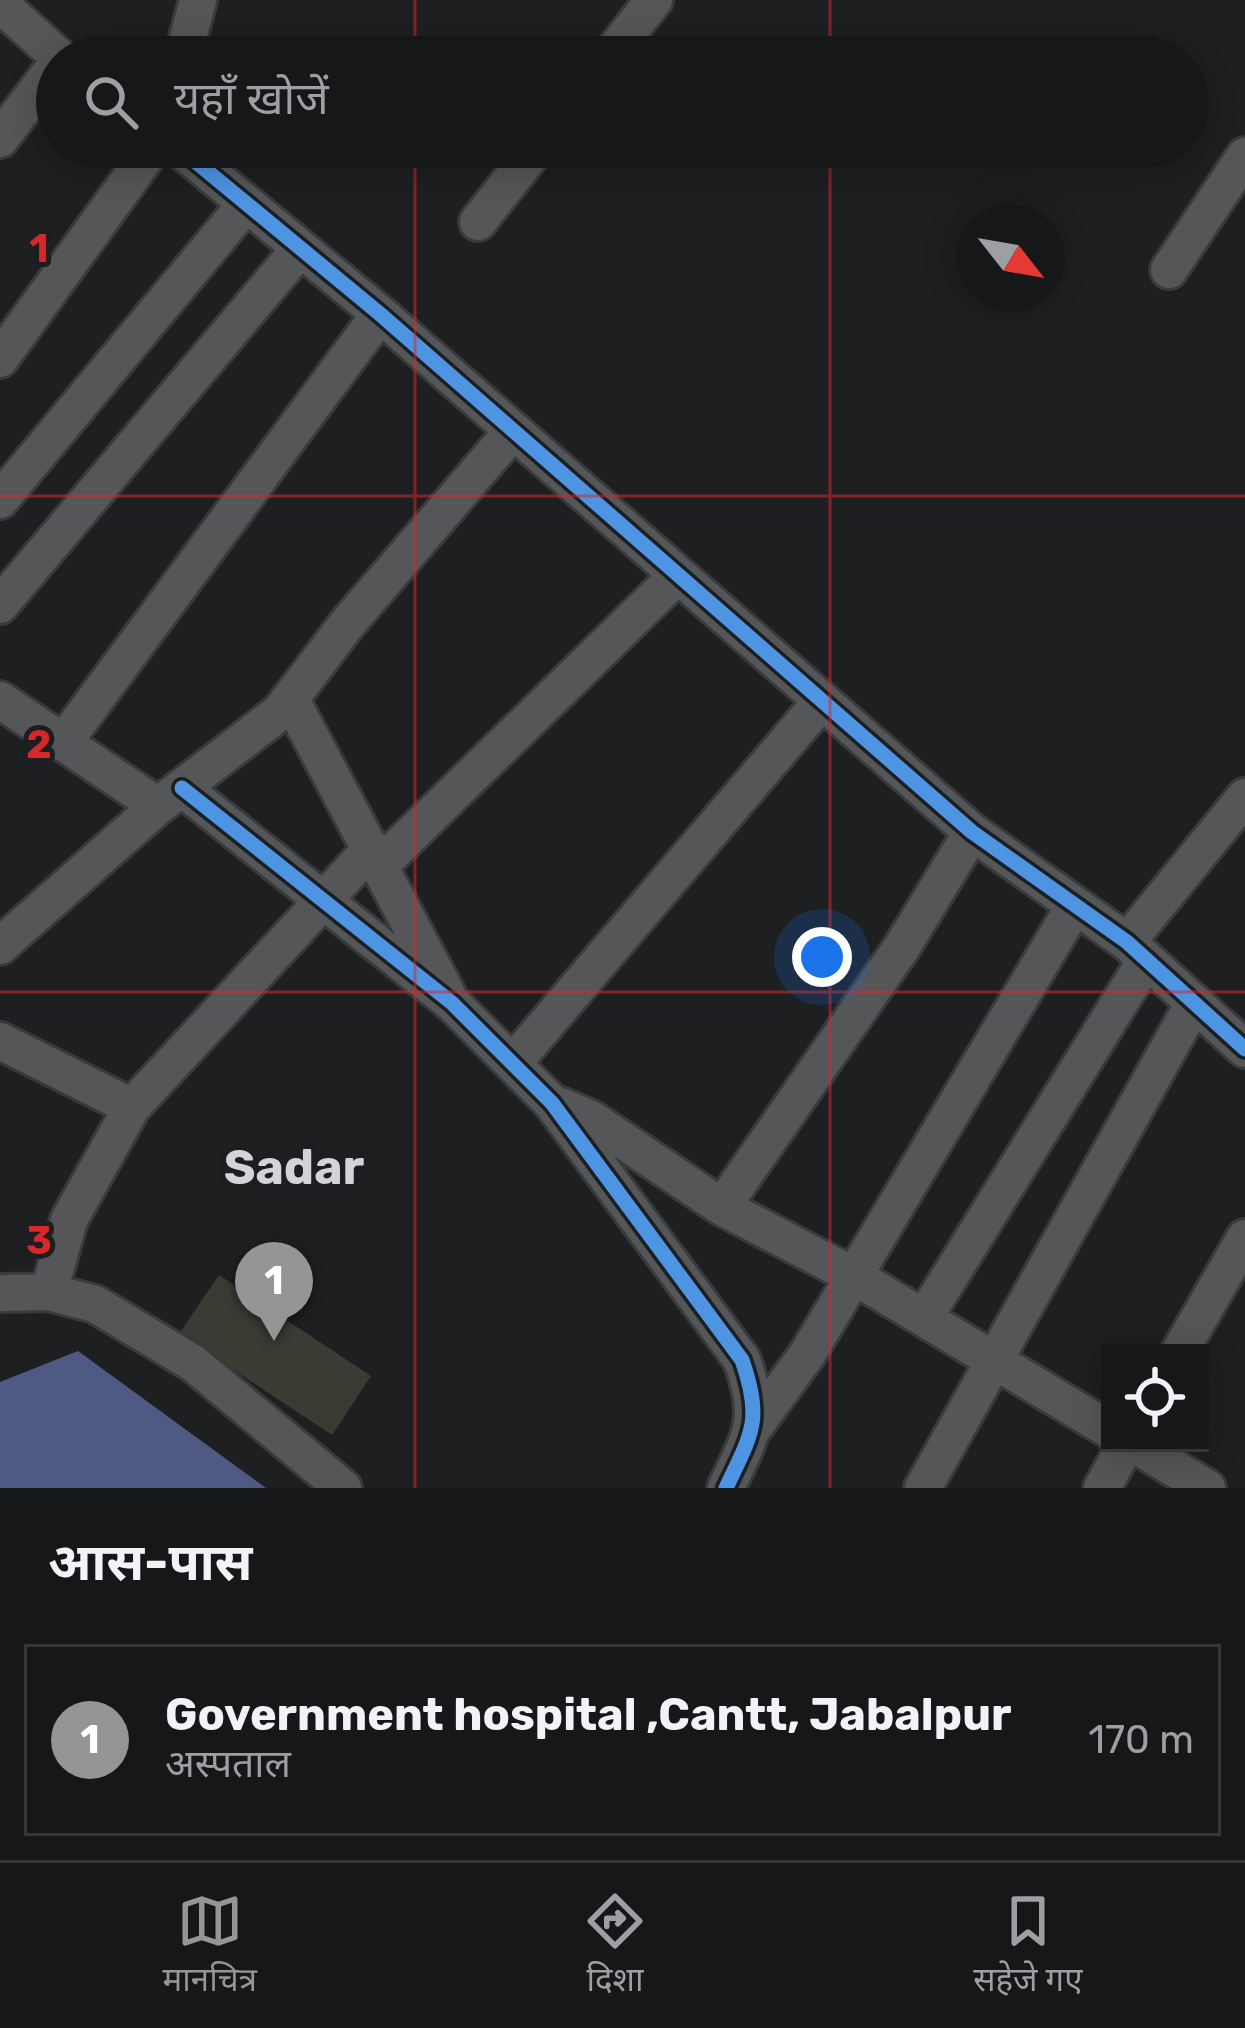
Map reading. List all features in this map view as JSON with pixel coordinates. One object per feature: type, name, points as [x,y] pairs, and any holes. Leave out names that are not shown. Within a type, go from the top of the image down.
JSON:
[{"type":"street","points":[[189,36],[198,0]]},
{"type":"street","points":[[626,36],[654,0]]},
{"type":"street","points":[[0,4],[36,39]]},
{"type":"street","points":[[0,140],[36,90]]},
{"type":"street","points":[[1168,270],[1245,156]]},
{"type":"street","points":[[0,359],[138,168]]},
{"type":"street","points":[[203,168],[380,314],[972,832],[1136,951],[1245,1049]]},
{"type":"street","points":[[478,222],[520,168]]},
{"type":"street","points":[[0,500],[246,205]]},
{"type":"street","points":[[0,605],[299,250]]},
{"type":"street","points":[[63,743],[380,314]]},
{"type":"street","points":[[0,946],[170,797],[291,700],[347,624],[512,432]]},
{"type":"street","points":[[49,1292],[69,1220],[132,1107],[322,903],[678,575]]},
{"type":"street","points":[[0,700],[63,743],[170,797],[322,903],[452,1003],[553,1102],[742,1360],[754,1392],[754,1426]]},
{"type":"street","points":[[291,700],[452,1003]]},
{"type":"street","points":[[513,1063],[820,703]]},
{"type":"street","points":[[925,1318],[1136,951],[1245,797]]},
{"type":"street","points":[[722,1207],[902,947],[972,832]]},
{"type":"street","points":[[726,1488],[754,1426],[808,1353],[1074,908]]},
{"type":"street","points":[[923,1488],[1194,1003]]},
{"type":"street","points":[[0,1041],[132,1107]]},
{"type":"street","points":[[553,1102],[591,1119],[722,1207],[854,1276],[1101,1425]]},
{"type":"street","points":[[1183,1344],[1245,1238]]},
{"type":"street","points":[[0,1293],[49,1292],[95,1304],[194,1363],[343,1488]]},
{"type":"street","points":[[1102,1488],[1124,1452]]},
{"type":"street","points":[[1145,1452],[1207,1488]]},
{"type":"water","points":[[78,1351],[266,1488],[0,1488],[0,1382]]},
{"type":"building","points":[[219,1275],[371,1376],[332,1435],[179,1334]]},
{"type":"cycle path","points":[[203,168],[380,314],[972,832],[1127,942],[1245,1049]]},
{"type":"cycle path","points":[[182,788],[452,1003],[552,1103],[742,1360],[752,1398],[752,1426],[726,1488]]},
{"type":"place","name":"Government hospital ,Cantt, Jabalpur","points":[[274,1341]]},
{"type":"district","name":"Sadar","points":[[294,1167]]}]
